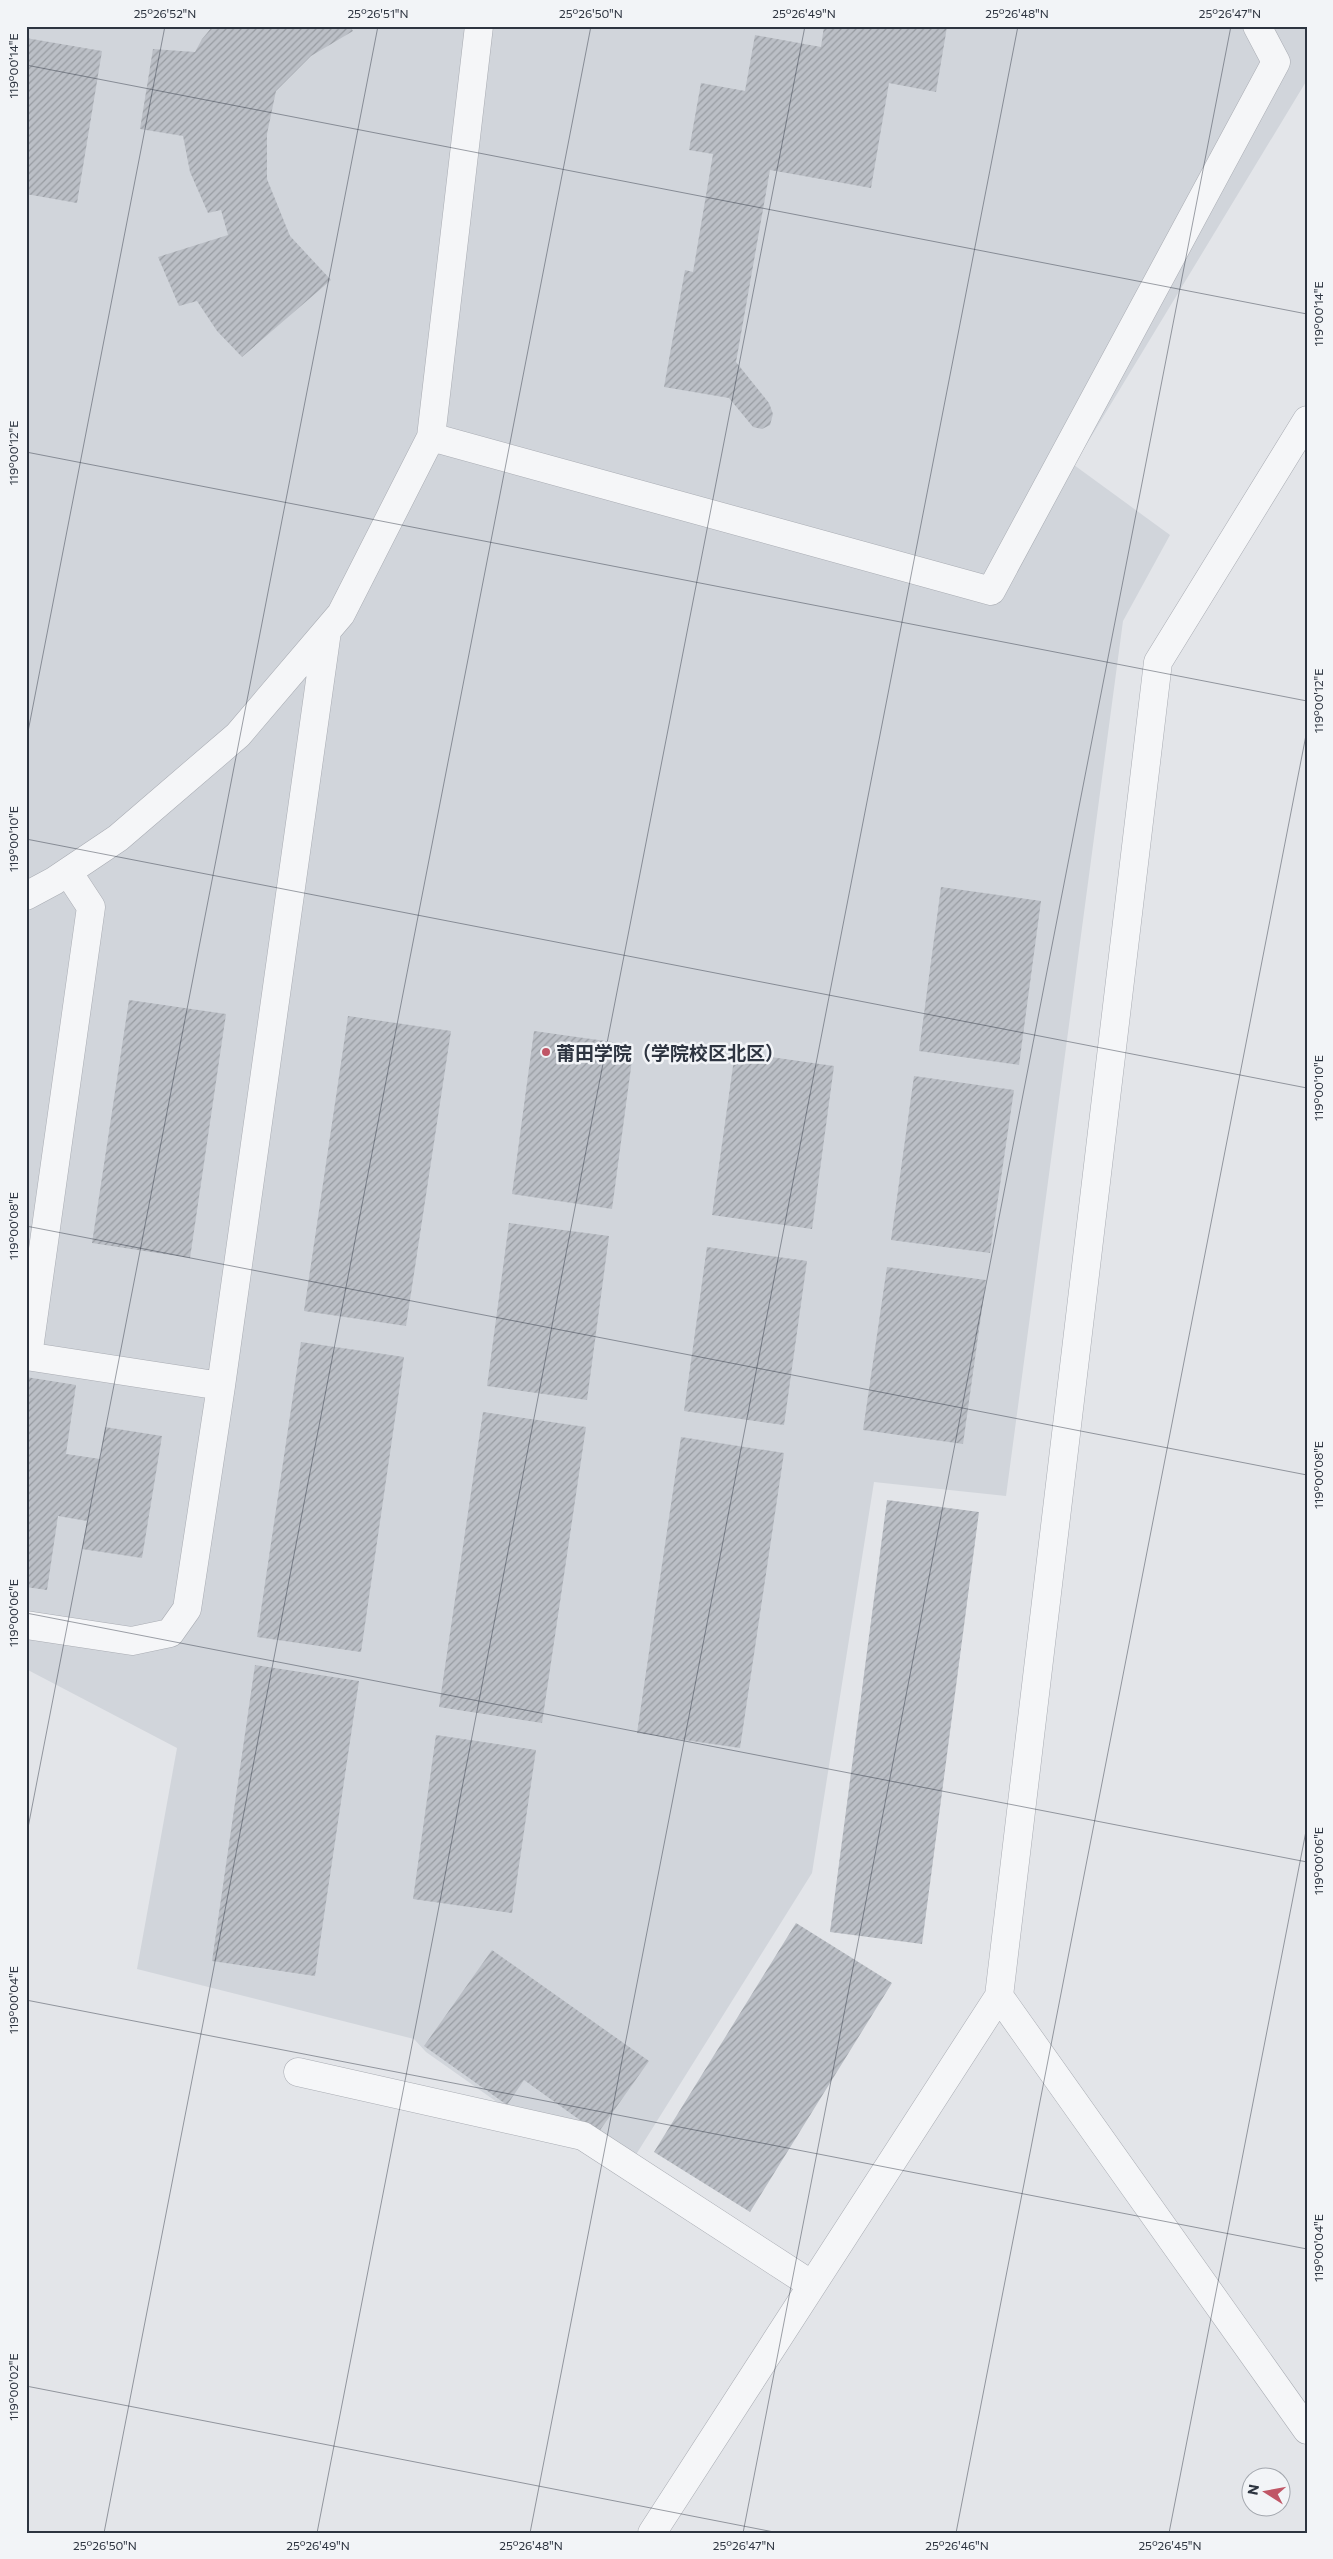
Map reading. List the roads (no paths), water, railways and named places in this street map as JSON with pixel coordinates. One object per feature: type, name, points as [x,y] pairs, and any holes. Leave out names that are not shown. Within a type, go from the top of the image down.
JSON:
[{"type":"street","points":[[26,896],[68,872],[118,838],[238,735],[341,614],[430,437],[479,26]]},
{"type":"street","points":[[430,437],[991,591],[1276,62],[1257,26]]},
{"type":"street","points":[[652,2533],[1000,1996],[1158,662],[1307,420]]},
{"type":"street","points":[[26,1625],[132,1641],[170,1633],[187,1609],[221,1386],[327,631]]},
{"type":"street","points":[[68,872],[91,907],[27,1356],[221,1386]]},
{"type":"street","points":[[1000,1996],[1307,2430]]},
{"type":"street","points":[[298,2072],[583,2136],[812,2285]]},
{"type":"place","name":"莆田学院（学院校区北区）","points":[[546,1052]]}]
